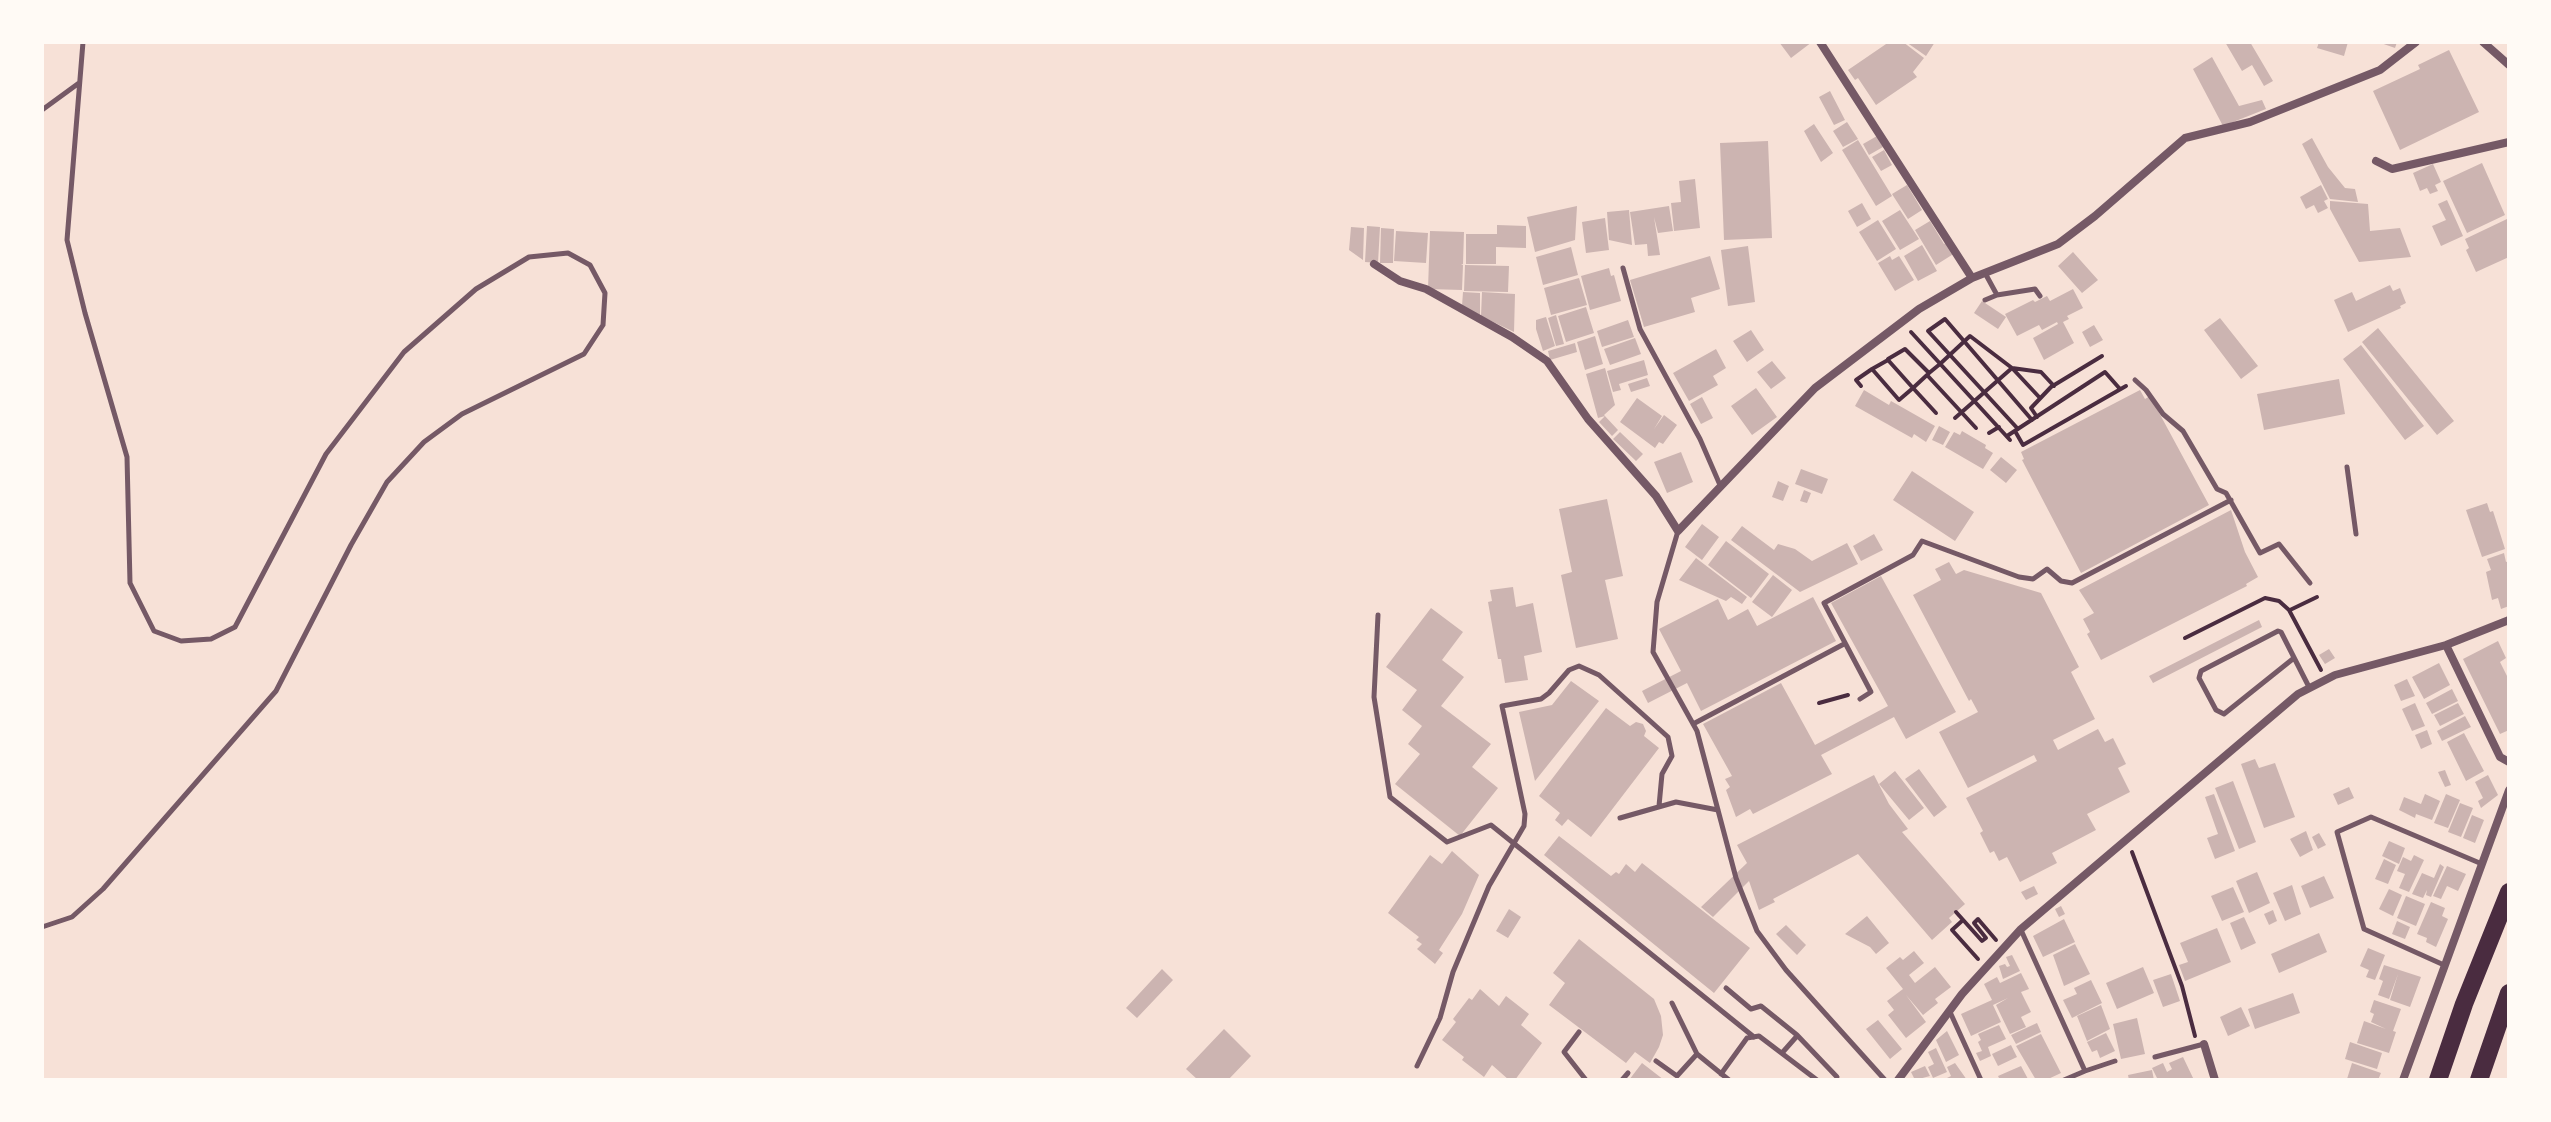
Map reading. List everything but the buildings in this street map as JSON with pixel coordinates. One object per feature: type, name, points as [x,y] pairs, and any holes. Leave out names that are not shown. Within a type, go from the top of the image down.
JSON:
[{"type":"highway","points":[[2438,1080],[2464,1004],[2509,892]]},
{"type":"highway","points":[[2479,1080],[2509,993]]},
{"type":"street","points":[[1820,42],[1972,278]]},
{"type":"street","points":[[1374,264],[1400,281],[1426,289],[1512,337],[1547,361],[1588,419],[1656,496],[1678,531],[1815,388],[1919,309],[1972,278],[2058,244],[2185,138],[2250,122],[2352,82],[2380,70],[2416,42]]},
{"type":"street","points":[[2483,42],[2509,65]]},
{"type":"street","points":[[2376,161],[2392,169],[2509,142]]},
{"type":"street","points":[[1898,1080],[1950,1011],[2021,929],[2309,687],[2335,675],[2446,645],[2509,620]]},
{"type":"street","points":[[2446,645],[2500,757],[2509,762]]},
{"type":"street","points":[[2403,1080],[2509,790]]},
{"type":"street","points":[[2201,1045],[2215,1080]]},
{"type":"lane","points":[[42,927],[72,917],[103,889],[276,691],[387,482],[424,442],[462,414],[584,354],[603,325],[605,293],[590,265],[568,253],[529,257],[476,289],[404,352],[326,454],[235,627],[211,639],[181,641],[154,631],[130,583],[127,457],[67,240],[83,42]]},
{"type":"lane","points":[[42,110],[79,83]]},
{"type":"lane","points":[[1623,268],[1640,329],[1700,439],[1720,485]]},
{"type":"lane","points":[[1985,273],[1997,295]]},
{"type":"lane","points":[[1985,300],[2035,289],[2040,296]]},
{"type":"lane","points":[[2135,380],[2163,414],[2183,431],[2217,489],[2226,493],[2231,500],[2260,553],[2279,544],[2310,583]]},
{"type":"lane","points":[[2347,467],[2356,534]]},
{"type":"lane","points":[[1860,699],[1871,692],[1824,603],[1913,555],[1922,541],[2019,577],[2033,579],[2047,569],[2061,581],[2072,583],[2231,500]]},
{"type":"lane","points":[[1678,531],[1657,602],[1653,652],[1693,724],[1736,878],[1757,931],[1786,970],[1885,1080]]},
{"type":"lane","points":[[1378,615],[1374,697],[1390,797],[1447,842],[1491,825],[1754,1037]]},
{"type":"lane","points":[[2294,658],[2224,714],[2216,710],[2198,676],[2201,671],[2277,631],[2281,632],[2309,687]]},
{"type":"lane","points":[[1693,724],[1844,644]]},
{"type":"lane","points":[[1417,1066],[1440,1018],[1453,972],[1489,886],[1524,826],[1525,814],[1502,706],[1541,699],[1569,670],[1579,666],[1599,675],[1668,737],[1672,756],[1662,774],[1659,806]]},
{"type":"lane","points":[[1620,818],[1676,802],[1718,810]]},
{"type":"lane","points":[[2444,965],[2364,929],[2337,832],[2371,817],[2482,864]]},
{"type":"lane","points":[[2021,929],[2085,1071]]},
{"type":"lane","points":[[1726,988],[1751,1009],[1761,1006],[1797,1035],[1837,1077]]},
{"type":"lane","points":[[1672,1003],[1697,1054],[1729,1080]]},
{"type":"lane","points":[[1950,1011],[1981,1080]]},
{"type":"lane","points":[[1579,1032],[1564,1052],[1586,1080]]},
{"type":"lane","points":[[1782,1053],[1797,1035]]},
{"type":"lane","points":[[1721,1074],[1747,1038],[1759,1036],[1817,1080]]},
{"type":"lane","points":[[2155,1057],[2201,1045]]},
{"type":"lane","points":[[1656,1061],[1677,1076],[1697,1054]]},
{"type":"lane","points":[[2064,1080],[2115,1061]]},
{"type":"lane","points":[[1622,1080],[1628,1073]]},
{"type":"path","points":[[2035,418],[1945,319],[1928,331],[2017,430],[2023,445],[2135,380]]},
{"type":"path","points":[[1902,322],[2009,438],[2105,372],[2120,389]]},
{"type":"path","points":[[1872,369],[1899,400],[1970,336],[2012,368],[2040,398]]},
{"type":"path","points":[[1861,386],[1856,380],[1905,349],[1976,428]]},
{"type":"path","points":[[2035,418],[2031,408],[2040,398],[2102,356]]},
{"type":"path","points":[[1888,360],[1936,413]]},
{"type":"path","points":[[1955,418],[2012,368]]},
{"type":"path","points":[[2012,368],[2041,372],[2054,386]]},
{"type":"path","points":[[1989,433],[1999,427]]},
{"type":"path","points":[[2289,610],[2317,597]]},
{"type":"path","points":[[1819,703],[1849,695]]},
{"type":"path","points":[[2127,838],[2201,1045]]},
{"type":"path","points":[[1956,912],[1982,941],[1986,938],[1974,923],[1978,919],[1994,938]]},
{"type":"path","points":[[1963,920],[1952,930],[1975,956]]}]
